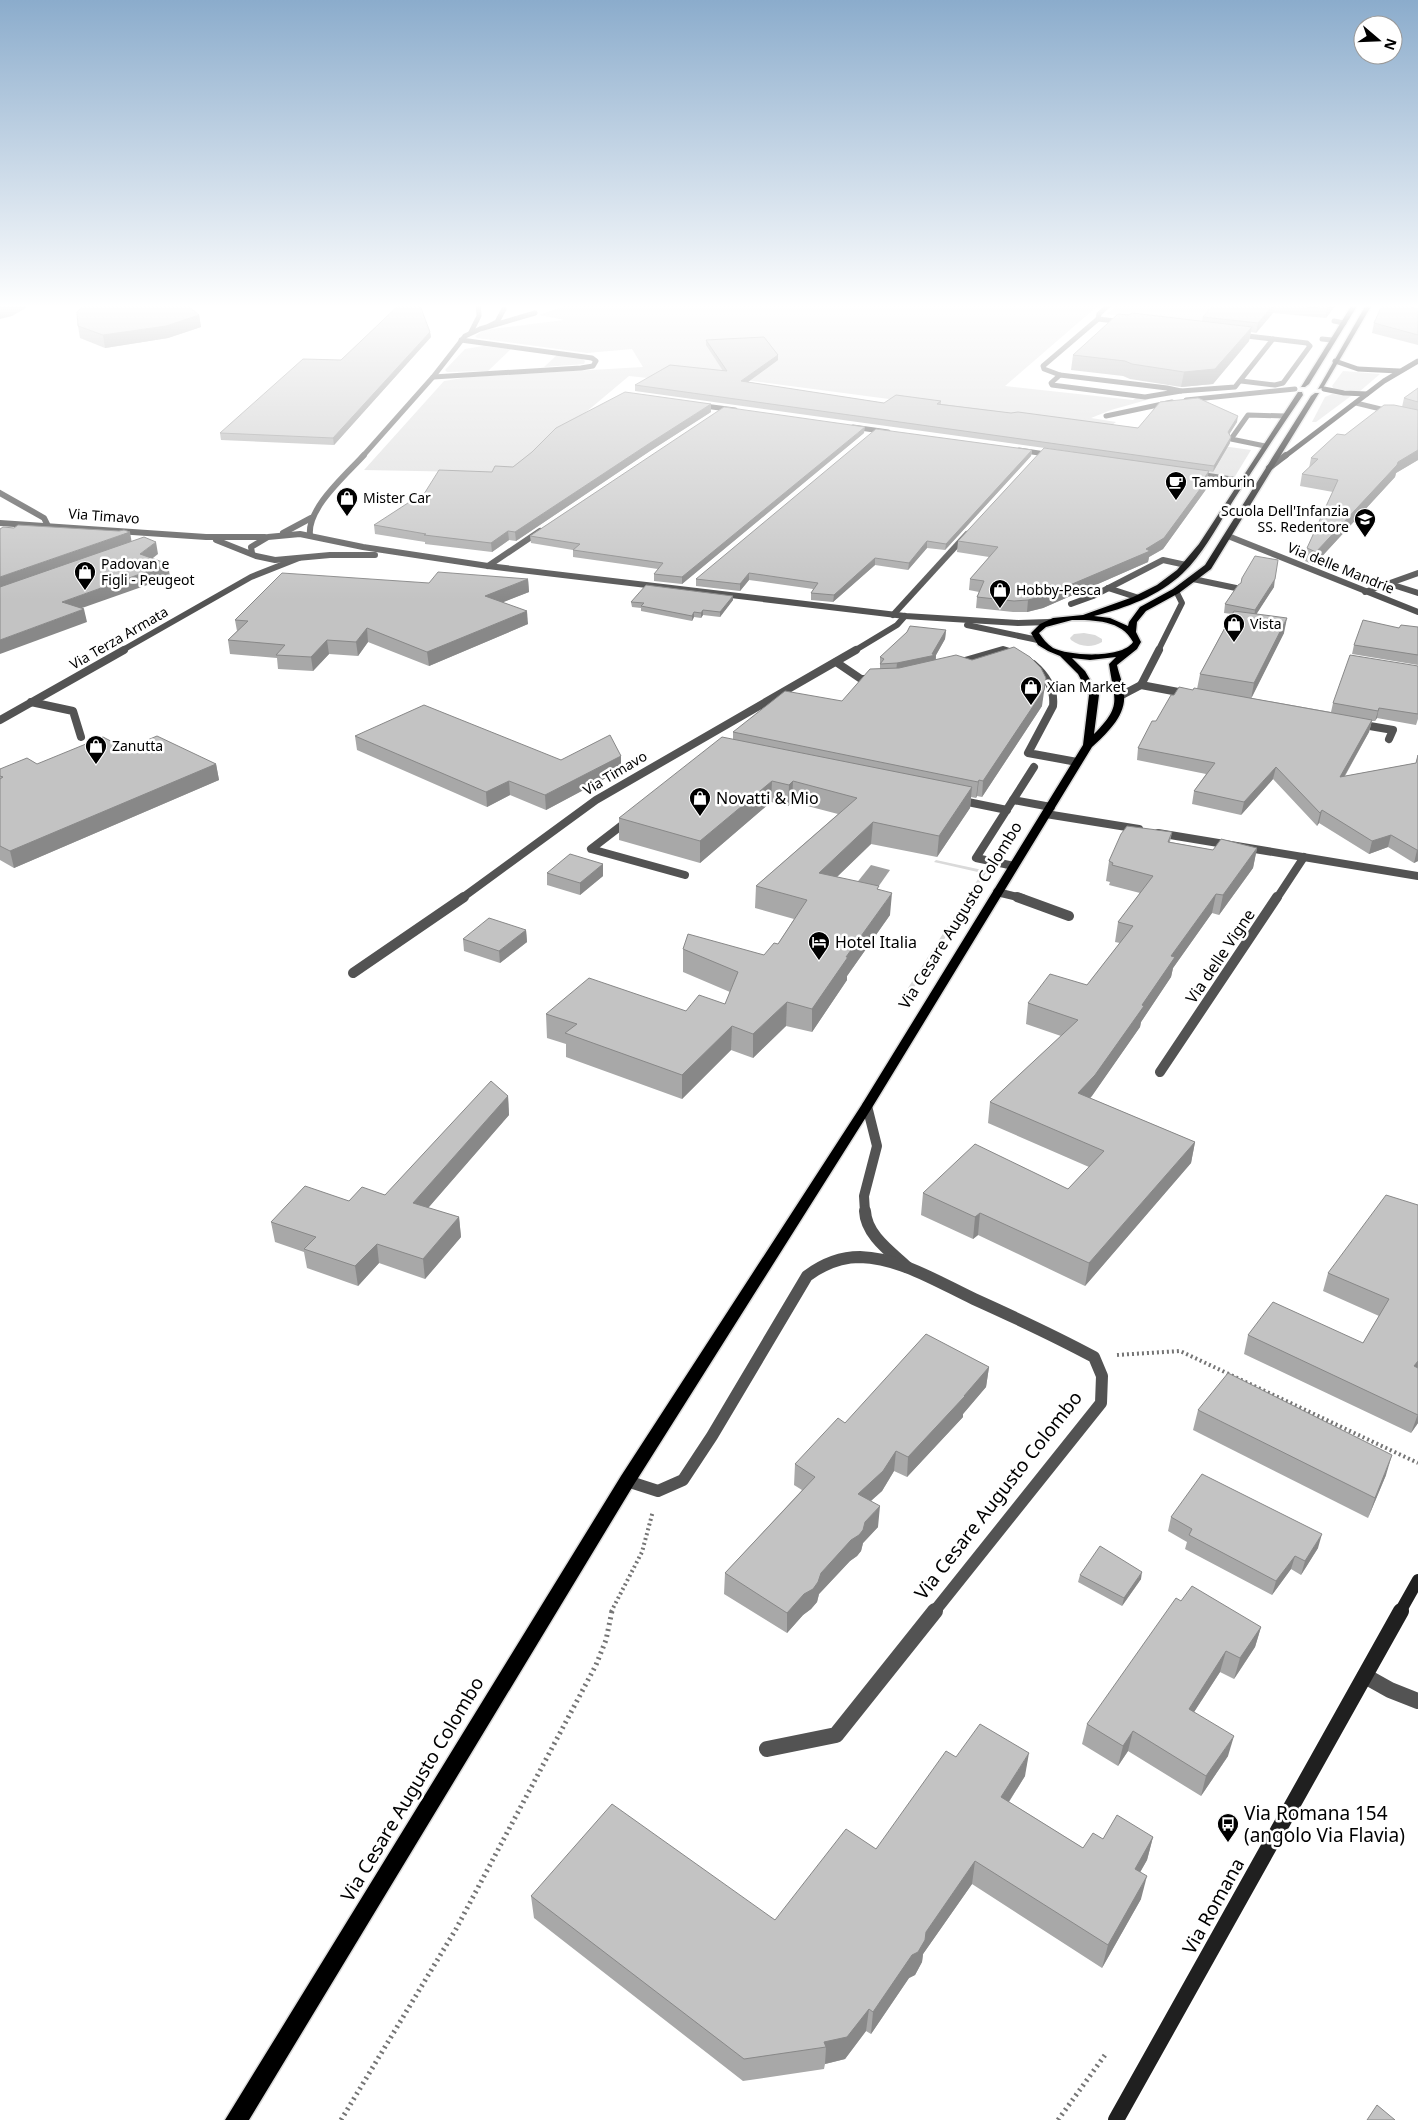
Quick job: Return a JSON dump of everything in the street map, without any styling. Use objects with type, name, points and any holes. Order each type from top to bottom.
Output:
[{"type":"main road","points":[[1074,617],[1101,612],[1159,588],[1180,572],[1210,533],[1252,465],[1295,402]]},
{"type":"main road","points":[[1120,696],[1113,664],[1137,642],[1132,632],[1133,622],[1143,609],[1176,591],[1208,567],[1310,402]]},
{"type":"main road","points":[[1269,468],[1356,403]]},
{"type":"main road","name":"Via Timavo","points":[[1049,622],[1074,617],[1102,619],[1132,632]]},
{"type":"main road","points":[[1038,640],[1035,633],[1039,627],[1049,622]]},
{"type":"main road","name":"Via Timavo","points":[[1038,640],[1047,648],[1062,653],[1098,657],[1127,652]]},
{"type":"main road","name":"Via Cesare Augusto Colombo","points":[[1062,653],[1082,673],[1094,696],[1088,745]]},
{"type":"main road","name":"Via Cesare Augusto Colombo","points":[[236,2120],[627,1481],[866,1106],[1077,762],[1088,745],[1105,730],[1114,714],[1120,696]]},
{"type":"main road","name":"Via Romana","points":[[1116,2120],[1418,1580]]},
{"type":"street","points":[[310,535],[309,527],[315,510],[410,402]]},
{"type":"street","points":[[1106,416],[1174,402]]},
{"type":"street","points":[[1356,403],[1418,418]]},
{"type":"street","points":[[695,404],[743,411]]},
{"type":"street","points":[[716,414],[724,408]]},
{"type":"street","points":[[1265,446],[1231,439],[1248,415],[1285,416]]},
{"type":"street","points":[[847,426],[895,433]]},
{"type":"street","points":[[868,437],[875,430]]},
{"type":"street","points":[[1012,449],[1060,456]]},
{"type":"street","points":[[1035,460],[1041,453]]},
{"type":"street","points":[[1184,473],[1242,481]]},
{"type":"street","points":[[0,493],[44,518],[48,526]]},
{"type":"street","points":[[279,535],[311,518]]},
{"type":"street","name":"Via Timavo","points":[[0,524],[206,537],[310,535],[322,540],[488,566],[905,616],[939,620],[1018,623],[1049,622]]},
{"type":"street","points":[[893,614],[975,525]]},
{"type":"street","points":[[488,566],[545,528]]},
{"type":"street","points":[[154,541],[166,534]]},
{"type":"street","name":"Via delle Mandrie","points":[[1228,536],[1418,612]]},
{"type":"street","name":"Via Timavo","points":[[206,537],[255,557],[275,560],[356,554],[436,558]]},
{"type":"street","points":[[255,557],[251,547],[268,537]]},
{"type":"street","points":[[306,557],[319,552],[324,546],[322,540]]},
{"type":"street","name":"Via Terza Armata","points":[[0,720],[252,573],[299,558]]},
{"type":"street","points":[[1071,604],[1108,588],[1163,560],[1186,565]]},
{"type":"street","points":[[1365,592],[1418,574]]},
{"type":"street","points":[[1193,579],[1236,588]]},
{"type":"street","points":[[684,589],[692,583]]},
{"type":"street","points":[[1390,584],[1418,593]]},
{"type":"street","points":[[1108,588],[1136,597]]},
{"type":"street","points":[[1141,686],[1182,603],[1176,591]]},
{"type":"street","name":"Via Timavo","points":[[353,973],[436,917],[596,800],[836,662],[897,625],[905,616]]},
{"type":"street","name":"Via Timavo","points":[[939,620],[1038,640]]},
{"type":"street","points":[[951,665],[1003,650],[1030,661],[1045,674],[1055,698],[1054,706],[1028,754],[1077,762]]},
{"type":"street","points":[[836,662],[862,679],[879,678]]},
{"type":"street","points":[[1120,696],[1141,686],[1194,695]]},
{"type":"street","points":[[31,702],[73,711],[80,737]]},
{"type":"street","points":[[1346,722],[1393,730],[1389,739]]},
{"type":"street","points":[[1014,866],[976,858],[1034,767]]},
{"type":"street","points":[[946,798],[1006,810]]},
{"type":"street","points":[[1013,800],[1048,811],[1418,876]]},
{"type":"street","points":[[636,814],[591,849],[685,875]]},
{"type":"street","name":"Via delle Vigne","points":[[1160,1072],[1304,857]]},
{"type":"street","points":[[997,892],[1026,898],[1069,916]]},
{"type":"street","points":[[866,1106],[877,1146],[864,1196],[865,1218],[876,1238],[908,1268]]},
{"type":"street","points":[[627,1481],[658,1492],[683,1480],[712,1436],[807,1276],[823,1264],[844,1258],[867,1258],[908,1268],[1056,1336],[1094,1357]]},
{"type":"street","name":"Via Cesare Augusto Colombo","points":[[767,1749],[836,1735],[1101,1403],[1102,1376],[1094,1357]]},
{"type":"street","points":[[1365,1676],[1390,1690],[1418,1701]]},
{"type":"path","points":[[1094,1357],[1180,1351],[1418,1463]]},
{"type":"path","points":[[341,2120],[456,1928],[596,1665],[606,1640],[611,1613],[642,1552],[658,1492]]},
{"type":"path","points":[[1058,2120],[1105,2055]]},
{"type":"shaded area","points":[[425,402],[598,402],[548,444],[519,473],[364,470]]},
{"type":"shaded area","points":[[911,402],[1140,402],[1091,418],[1116,422],[1108,428]]},
{"type":"shaded area","points":[[1322,402],[1343,402],[1316,422],[1312,422]]},
{"type":"shaded area","points":[[1130,433],[1251,450],[1234,478],[1107,459]]},
{"type":"shaded area","points":[[1074,634],[1095,635],[1102,639],[1102,642],[1086,646],[1078,644],[1070,638]]},
{"type":"shaded area","points":[[936,860],[987,871],[913,989],[908,988],[982,873],[934,862]]},
{"type":"shaded area","points":[[871,865],[890,870],[876,890],[855,885]]},
{"type":"building","points":[[255,402],[366,402],[333,438],[220,433]]},
{"type":"building","points":[[606,402],[696,402],[711,404],[515,532],[508,531],[491,543],[424,535],[426,534],[374,525],[411,501],[419,502],[439,470],[492,472],[495,466],[513,467],[532,452],[556,428]]},
{"type":"building","points":[[756,402],[940,402],[937,404],[1011,413],[1018,412],[1138,428],[1160,402],[1207,402],[1238,416],[1228,432],[1231,437],[1214,466]]},
{"type":"building","points":[[1384,405],[1418,410],[1418,450],[1398,462],[1316,552],[1307,548],[1338,480],[1302,474],[1318,459],[1311,458],[1337,434],[1345,435]]},
{"type":"building","points":[[724,407],[865,427],[682,577],[654,574],[663,563],[573,550],[580,544],[530,536]]},
{"type":"building","points":[[876,429],[1032,450],[946,544],[927,541],[909,563],[875,558],[834,595],[811,593],[818,583],[749,573],[740,584],[696,579]]},
{"type":"building","points":[[1044,448],[1209,471],[1205,477],[1209,477],[1164,538],[1146,549],[1150,551],[1044,596],[1014,601],[977,597],[984,581],[970,579],[998,547],[958,541]]},
{"type":"building","points":[[18,525],[124,530],[130,532],[0,577],[0,529],[3,527],[14,528]]},
{"type":"building","points":[[144,537],[156,542],[140,554],[168,564],[62,602],[84,609],[0,640],[0,587]]},
{"type":"building","points":[[1255,556],[1278,560],[1275,579],[1255,610],[1225,604],[1241,583]]},
{"type":"building","points":[[438,572],[528,579],[485,596],[527,611],[427,652],[367,628],[356,642],[327,640],[311,657],[276,655],[285,645],[228,640],[248,621],[235,620],[282,573],[429,583]]},
{"type":"building","points":[[646,585],[733,596],[720,612],[703,610],[701,613],[694,612],[692,616],[641,606],[644,603],[631,602]]},
{"type":"building","points":[[1234,611],[1287,618],[1254,683],[1200,674]]},
{"type":"building","points":[[1363,620],[1399,628],[1401,625],[1418,627],[1418,655],[1354,645]]},
{"type":"building","points":[[910,626],[946,630],[932,654],[936,655],[897,663],[880,664],[884,659],[880,657],[907,632]]},
{"type":"building","points":[[1014,647],[1030,657],[1041,668],[1046,678],[1044,690],[983,781],[979,780],[978,782],[733,732],[785,691],[842,701],[870,669],[899,668],[956,655],[972,660]]},
{"type":"building","points":[[1350,655],[1418,666],[1418,714],[1379,708],[1378,711],[1333,703]]},
{"type":"building","points":[[1179,687],[1193,690],[1194,688],[1372,720],[1340,777],[1416,763],[1418,755],[1418,850],[1391,835],[1372,841],[1322,810],[1320,813],[1276,767],[1244,802],[1194,791],[1215,763],[1138,748],[1152,721],[1156,721],[1171,695],[1174,695]]},
{"type":"building","points":[[424,705],[561,760],[610,735],[621,756],[545,795],[509,781],[486,792],[355,736]]},
{"type":"building","points":[[157,736],[216,764],[10,851],[0,846],[0,779],[3,777],[0,776],[0,769],[27,758],[37,764],[103,737],[126,749]]},
{"type":"building","points":[[722,737],[972,787],[939,836],[873,822],[819,873],[879,886],[877,889],[892,893],[846,957],[848,957],[812,1009],[787,1002],[753,1034],[732,1026],[682,1075],[565,1033],[577,1024],[546,1014],[589,978],[686,1011],[699,995],[725,1004],[738,972],[683,949],[688,934],[764,955],[774,943],[778,944],[807,900],[756,886],[857,798],[793,781],[789,785],[772,781],[700,841],[619,818]]},
{"type":"building","points":[[1127,826],[1172,832],[1168,842],[1213,850],[1221,839],[1257,848],[1223,895],[1216,894],[1171,956],[1175,957],[1142,1005],[1144,1006],[1095,1075],[1078,1093],[1195,1142],[1089,1263],[980,1213],[975,1217],[923,1193],[975,1144],[1068,1189],[1104,1151],[990,1102],[1078,1020],[1028,1003],[1050,974],[1087,985],[1133,926],[1118,922],[1153,876],[1112,865],[1113,863],[1109,861],[1121,834]]},
{"type":"building","points":[[570,854],[603,864],[580,883],[547,873]]},
{"type":"building","points":[[489,918],[526,930],[499,951],[463,939]]},
{"type":"building","points":[[491,1081],[508,1096],[413,1203],[459,1217],[423,1259],[377,1244],[355,1266],[304,1249],[316,1237],[271,1222],[305,1186],[349,1201],[362,1187],[385,1195]]},
{"type":"building","points":[[1386,1195],[1418,1205],[1418,1361],[1414,1366],[1418,1368],[1418,1415],[1248,1335],[1273,1302],[1363,1343],[1389,1299],[1328,1273]]},
{"type":"building","points":[[926,1334],[989,1367],[965,1396],[908,1457],[896,1451],[883,1471],[858,1494],[880,1506],[865,1522],[863,1530],[859,1535],[851,1540],[821,1573],[813,1589],[804,1594],[787,1613],[725,1573],[815,1477],[795,1464],[838,1418],[845,1423]]},
{"type":"building","points":[[1228,1373],[1392,1455],[1375,1498],[1198,1410]]},
{"type":"building","points":[[1202,1474],[1322,1534],[1305,1561],[1295,1556],[1276,1581],[1189,1535],[1192,1529],[1171,1517]]},
{"type":"building","points":[[1100,1546],[1142,1572],[1124,1598],[1080,1575]]},
{"type":"building","points":[[1192,1586],[1261,1627],[1240,1658],[1226,1651],[1189,1709],[1234,1736],[1206,1776],[1133,1731],[1123,1746],[1087,1724],[1176,1598],[1181,1601]]},
{"type":"building","points":[[980,1724],[1029,1753],[1001,1797],[1083,1848],[1093,1833],[1103,1839],[1117,1815],[1153,1837],[1135,1869],[1147,1876],[1108,1945],[975,1861],[926,1932],[925,1940],[918,1952],[912,1955],[873,2012],[869,2009],[847,2037],[824,2042],[826,2047],[744,2059],[531,1896],[612,1804],[775,1920],[846,1829],[876,1849],[946,1751],[956,1757]]},
{"type":"building","points":[[1377,2105],[1395,2120],[1367,2120]]},
{"type":"place","name":"Tamburin","points":[[1176,501]]},
{"type":"place","name":"Mister Car","points":[[347,517]]},
{"type":"place","name":"Scuola Dell'Infanzia SS. Redentore","points":[[1365,538]]},
{"type":"place","name":"Padovan e Figli - Peugeot","points":[[85,591]]},
{"type":"place","name":"Hobby-Pesca","points":[[1000,609]]},
{"type":"place","name":"Vista","points":[[1234,643]]},
{"type":"place","name":"Xian Market","points":[[1031,706]]},
{"type":"place","name":"Zanutta","points":[[96,765]]},
{"type":"place","name":"Novatti & Mio","points":[[700,817]]},
{"type":"place","name":"Hotel Italia","points":[[819,961]]},
{"type":"place","name":"Via Romana 154 (angolo Via Flavia)","points":[[1228,1843]]}]
